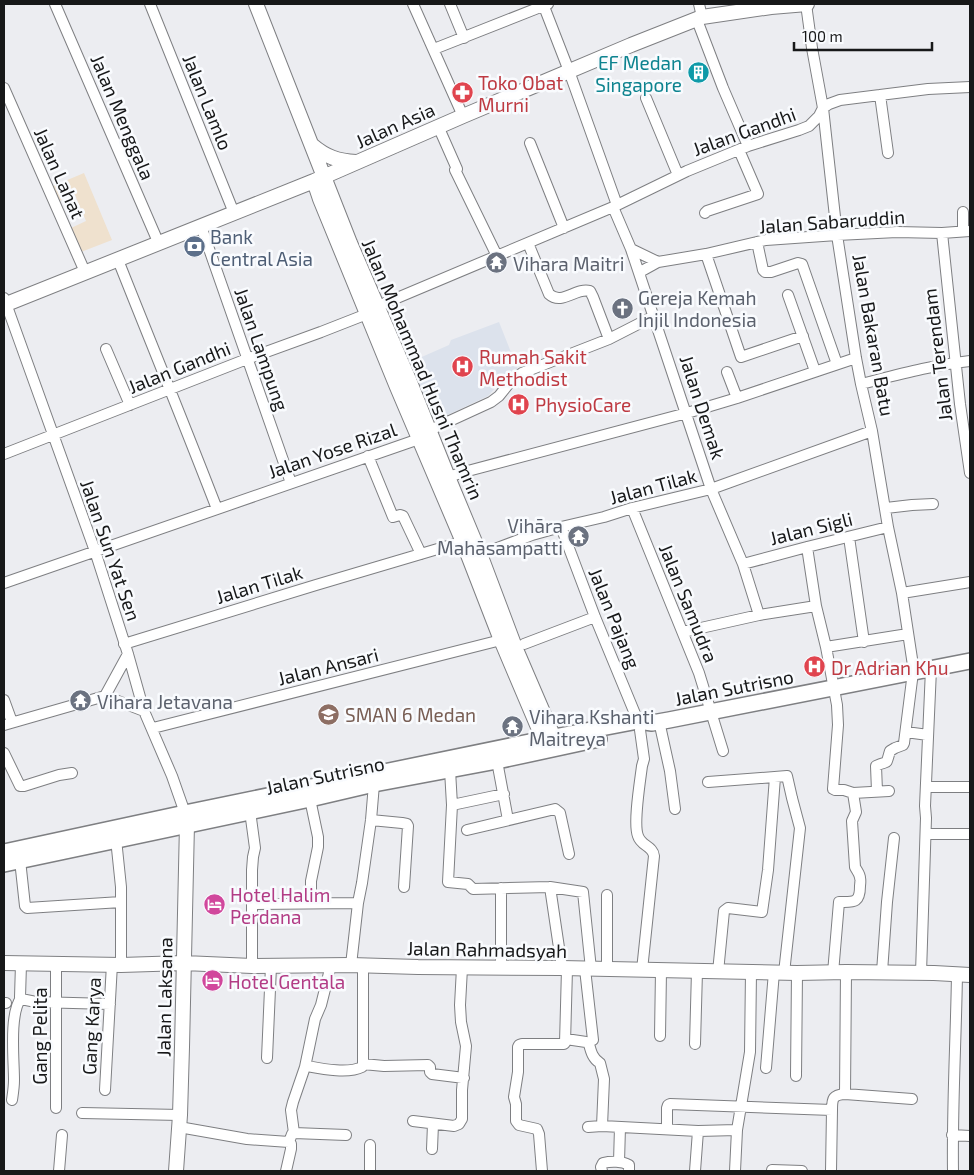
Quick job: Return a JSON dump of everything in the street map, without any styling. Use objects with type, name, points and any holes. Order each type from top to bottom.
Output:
[{"type":"main road","name":"Jalan Mohammad Husni Thamrin","points":[[256,4],[310,143],[319,179],[320,199],[373,310],[469,540]]},
{"type":"main road","name":"Jalan Asia","points":[[5,302],[159,244],[319,179],[699,14],[806,4]]},
{"type":"main road","points":[[310,143],[328,157],[345,162],[357,162]]},
{"type":"main road","name":"Jalan Mohammad Husni Thamrin","points":[[424,434],[448,477],[506,639],[550,743]]},
{"type":"main road","name":"Jalan Sutrisno","points":[[4,852],[186,819],[550,743],[970,661]]},
{"type":"main road","name":"Jalan Sutrisno","points":[[4,864],[116,840],[186,819],[250,811],[374,784],[497,761],[550,743]]},
{"type":"main road","name":"Jalan Laksana","points":[[176,1171],[180,1121],[186,819]]},
{"type":"main road","name":"Jalan Rahmadsyah","points":[[4,964],[116,965],[184,963],[252,966],[331,965],[785,973],[882,972],[964,974]]},
{"type":"street","name":"Jalan Menggala","points":[[55,4],[159,244]]},
{"type":"street","name":"Jalan Lamlo","points":[[150,4],[234,213]]},
{"type":"street","points":[[413,4],[463,116]]},
{"type":"street","points":[[450,4],[464,38]]},
{"type":"street","name":"Jalan Bakaran Batu","points":[[806,4],[823,108],[838,234],[856,358],[872,431],[888,527],[902,593],[914,672],[909,695],[906,732]]},
{"type":"street","points":[[434,49],[545,5]]},
{"type":"street","name":"Jalan Demak","points":[[545,5],[640,272],[711,489],[743,564],[758,615]]},
{"type":"street","points":[[699,14],[758,194],[705,213]]},
{"type":"street","name":"Jalan Gandhi","points":[[4,454],[170,388],[321,332],[615,206],[678,175],[744,148],[809,126],[819,116],[823,108],[829,104],[840,100],[928,89],[970,87]]},
{"type":"street","name":"Jalan Lahat","points":[[4,88],[85,272]]},
{"type":"street","points":[[880,95],[888,153]]},
{"type":"street","points":[[646,98],[678,175]]},
{"type":"street","points":[[438,126],[457,168],[455,170],[497,256]]},
{"type":"street","points":[[530,143],[564,228]]},
{"type":"street","points":[[963,212],[967,231]]},
{"type":"street","name":"Jalan Lampung","points":[[201,226],[291,483]]},
{"type":"street","name":"Jalan Sabaruddin","points":[[640,272],[658,262],[706,254],[766,240],[838,234],[967,231]]},
{"type":"street","name":"Jalan Terendam","points":[[942,233],[955,363],[970,473]]},
{"type":"street","points":[[757,242],[765,272],[771,272],[798,263],[802,264],[837,364]]},
{"type":"street","points":[[528,243],[552,296],[559,299],[584,290],[588,289],[590,291],[609,339]]},
{"type":"street","points":[[632,249],[658,262]]},
{"type":"street","points":[[706,254],[741,357],[803,336]]},
{"type":"street","points":[[118,260],[217,509]]},
{"type":"street","points":[[788,295],[815,371]]},
{"type":"street","name":"Jalan Sun Yat Sen","points":[[5,302],[95,552],[144,711],[153,728],[172,776],[186,819]]},
{"type":"street","name":"Jalan Yose Rizal","points":[[4,583],[368,456],[424,434],[491,402],[499,396],[511,381],[522,373],[609,339],[654,316]]},
{"type":"street","points":[[106,349],[130,405]]},
{"type":"street","points":[[448,477],[687,413],[856,358]]},
{"type":"street","points":[[861,384],[916,370],[970,361]]},
{"type":"street","points":[[727,372],[737,398]]},
{"type":"street","name":"Jalan Tilak","points":[[475,556],[532,535],[711,489],[872,431]]},
{"type":"street","points":[[368,456],[393,517],[403,516],[421,554]]},
{"type":"street","points":[[886,508],[933,504]]},
{"type":"street","name":"Jalan Samudra","points":[[632,508],[699,673],[723,751]]},
{"type":"street","name":"Jalan Pajang","points":[[561,527],[595,617],[647,724]]},
{"type":"street","name":"Jalan Sigli","points":[[743,564],[888,527]]},
{"type":"street","points":[[849,537],[864,642]]},
{"type":"street","name":"Jalan Tilak","points":[[126,649],[224,613],[469,540]]},
{"type":"street","points":[[806,547],[836,705],[838,725],[834,790],[853,793],[889,791]]},
{"type":"street","points":[[902,593],[970,582]]},
{"type":"street","points":[[683,632],[758,615],[816,606]]},
{"type":"street","points":[[524,644],[595,617]]},
{"type":"street","points":[[826,647],[908,634]]},
{"type":"street","name":"Jalan Ansari","points":[[153,728],[506,639]]},
{"type":"street","points":[[105,696],[126,649]]},
{"type":"street","points":[[921,973],[931,669]]},
{"type":"street","points":[[4,700],[8,724],[105,696],[144,711]]},
{"type":"street","points":[[647,724],[670,771],[675,809]]},
{"type":"street","points":[[642,970],[654,856],[651,849],[643,845],[637,835],[636,823],[647,724]]},
{"type":"street","points":[[877,791],[876,768],[886,764],[892,749],[904,744],[906,732],[928,735]]},
{"type":"street","points":[[4,753],[20,786],[72,773]]},
{"type":"street","points":[[497,761],[508,820]]},
{"type":"street","points":[[450,770],[452,805],[448,882],[468,884],[473,889],[550,887],[583,892],[593,1040]]},
{"type":"street","points":[[708,782],[788,776],[800,828],[785,973],[766,1068]]},
{"type":"street","points":[[718,972],[724,911],[728,908],[762,912],[768,870],[775,777]]},
{"type":"street","points":[[305,1067],[352,1070],[362,1067],[363,1064],[357,966],[358,903],[371,820],[374,784]]},
{"type":"street","points":[[926,787],[970,787]]},
{"type":"street","points":[[845,1094],[839,972],[838,902],[856,900],[860,895],[861,879],[856,867],[852,821],[856,812],[853,793]]},
{"type":"street","points":[[452,805],[504,794]]},
{"type":"street","points":[[310,799],[318,837],[318,847],[311,881],[310,903]]},
{"type":"street","points":[[467,830],[555,809],[559,810],[560,813],[569,854]]},
{"type":"street","points":[[250,811],[255,848],[252,870],[252,966]]},
{"type":"street","points":[[371,820],[402,823],[408,826],[404,887]]},
{"type":"street","points":[[926,834],[970,834]]},
{"type":"street","points":[[882,972],[894,838]]},
{"type":"street","name":"Gang Karya","points":[[106,1090],[110,1004],[116,965],[122,887],[116,840]]},
{"type":"street","points":[[20,860],[24,906],[26,908],[121,902]]},
{"type":"street","points":[[542,1171],[539,1134],[537,1130],[519,1125],[516,1121],[514,1093],[518,1072],[519,1045],[564,1044],[566,1042],[565,969],[550,887]]},
{"type":"street","points":[[501,888],[501,968]]},
{"type":"street","points":[[607,895],[607,969]]},
{"type":"street","points":[[253,904],[358,903]]},
{"type":"street","points":[[12,1100],[14,1081],[13,1040],[15,1014],[17,1004],[21,998],[21,964]]},
{"type":"street","name":"Gang Pelita","points":[[56,964],[56,1108]]},
{"type":"street","points":[[286,1171],[291,1149],[289,1142],[294,1133],[292,1110],[297,1087],[305,1067],[315,1019],[331,965]]},
{"type":"street","points":[[267,1058],[271,966]]},
{"type":"street","points":[[413,1121],[454,1126],[459,1124],[462,1119],[466,1046],[460,1005],[462,968]]},
{"type":"street","points":[[660,971],[660,1036]]},
{"type":"street","points":[[696,971],[696,1044]]},
{"type":"street","points":[[735,1171],[737,1130],[750,1052],[751,972]]},
{"type":"street","points":[[785,973],[796,1076]]},
{"type":"street","points":[[953,1171],[952,1135],[956,1041],[964,974]]},
{"type":"street","points":[[21,998],[36,1002],[110,1004]]},
{"type":"street","points":[[566,1039],[589,1044],[595,1061],[600,1064],[604,1079],[602,1126]]},
{"type":"street","points":[[363,1064],[384,1066],[428,1065],[432,1074],[464,1078]]},
{"type":"street","points":[[831,1171],[832,1101],[834,1097],[845,1094],[912,1098]]},
{"type":"street","points":[[667,1129],[667,1108],[670,1104],[832,1110]]},
{"type":"street","points":[[82,1113],[180,1121],[248,1140],[289,1142]]},
{"type":"street","points":[[432,1149],[433,1124]]},
{"type":"street","points":[[588,1127],[602,1126],[698,1131],[737,1130]]},
{"type":"street","points":[[619,1162],[620,1127]]},
{"type":"street","points":[[694,1171],[698,1131]]},
{"type":"street","points":[[294,1133],[346,1135]]},
{"type":"street","points":[[59,1171],[62,1135]]},
{"type":"street","points":[[952,1135],[970,1136]]},
{"type":"street","points":[[370,1145],[370,1171]]},
{"type":"street","points":[[602,1171],[603,1163],[619,1162],[628,1163],[629,1171]]},
{"type":"street","points":[[772,1170],[802,1171]]},
{"type":"shaded area","points":[[84,173],[112,240],[81,252],[71,228],[86,221],[75,195],[59,201],[53,186]]},
{"type":"shaded area","name":"Rumah Sakit Methodist","points":[[499,322],[518,370],[506,376],[488,396],[441,418],[429,414],[408,363],[449,345],[451,340]]},
{"type":"place","name":"EF Medan Singapore","points":[[698,73]]},
{"type":"place","name":"Toko Obat Murni","points":[[462,93]]},
{"type":"place","name":"Bank Central Asia","points":[[194,247]]},
{"type":"place","name":"Vihara Maitri","points":[[497,263]]},
{"type":"place","name":"Gereja Kemah Injil Indonesia","points":[[622,308]]},
{"type":"place","name":"Rumah Sakit Methodist","points":[[463,367]]},
{"type":"place","name":"PhysioCare","points":[[519,404]]},
{"type":"place","name":"Vihāra Mahāsampatti","points":[[579,536]]},
{"type":"place","name":"Dr Adrian Khu","points":[[815,667]]},
{"type":"place","name":"Vihara Jetavana","points":[[81,701]]},
{"type":"place","name":"SMAN 6 Medan","points":[[329,714]]},
{"type":"place","name":"Vihara Kshanti Maitreya","points":[[513,727]]},
{"type":"place","name":"Hotel Halim Perdana","points":[[214,905]]},
{"type":"place","name":"Hotel Gentala","points":[[212,981]]}]
